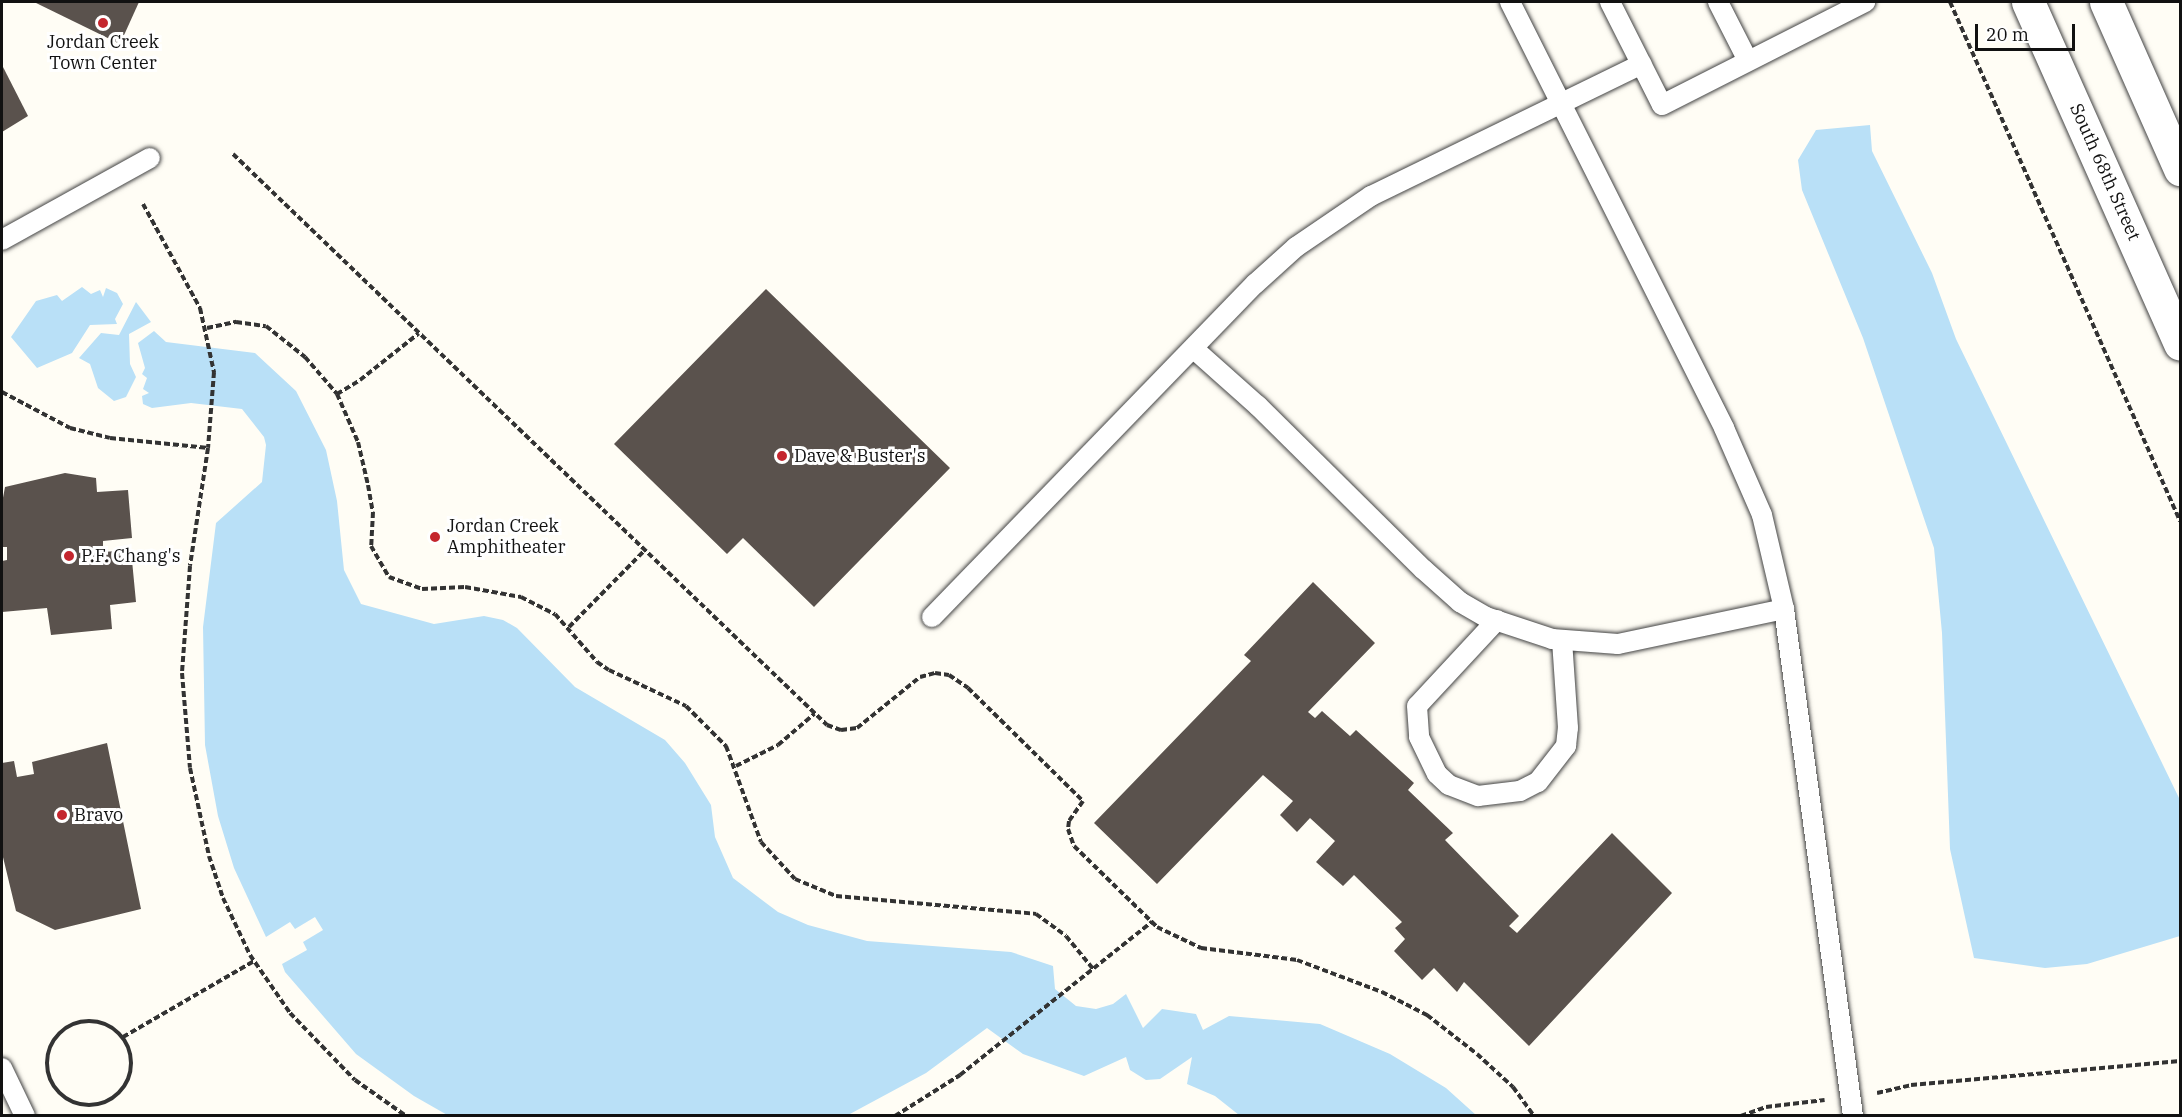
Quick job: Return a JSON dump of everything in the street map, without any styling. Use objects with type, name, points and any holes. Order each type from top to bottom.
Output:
[{"type":"street","name":"South 68th Street","points":[[2028,2],[2181,344]]},
{"type":"street","points":[[2106,2],[2181,169]]},
{"type":"lane","points":[[1510,2],[1744,469],[1762,515],[1784,609],[1852,1106]]},
{"type":"lane","points":[[1610,2],[1662,105],[1865,2]]},
{"type":"lane","points":[[1718,2],[1748,61]]},
{"type":"lane","points":[[932,618],[1255,284],[1331,221],[1401,182],[1642,64]]},
{"type":"lane","points":[[2,240],[150,158]]},
{"type":"lane","points":[[1194,349],[1258,406],[1460,602],[1497,620],[1530,634],[1562,640],[1618,644],[1784,609]]},
{"type":"lane","points":[[1497,620],[1417,706],[1419,737],[1437,774],[1460,791],[1478,796],[1520,791],[1538,782],[1566,746],[1568,728],[1562,640]]},
{"type":"lane","points":[[2,1068],[18,1113]]},
{"type":"path","points":[[1950,2],[2181,521]]},
{"type":"path","points":[[234,154],[814,713],[834,729],[848,730],[865,723],[927,674],[943,673],[959,681],[1083,801],[1069,821],[1068,829],[1074,846],[1152,922],[1183,942],[1297,960],[1407,1005],[1444,1028],[1498,1072],[1534,1116]]},
{"type":"path","points":[[143,204],[207,328],[214,372],[208,448],[184,618],[184,725],[194,797],[212,865],[223,898],[254,961],[316,1043],[355,1080],[406,1116]]},
{"type":"path","points":[[207,328],[236,322],[266,326],[305,357],[337,394],[358,442],[371,499],[371,546],[389,577],[422,590],[465,586],[521,597],[555,614],[603,666],[686,706],[702,719],[726,746],[736,766],[761,842],[795,879],[836,896],[1036,914],[1066,936],[1094,970]]},
{"type":"path","points":[[337,394],[360,380],[419,333]]},
{"type":"path","points":[[2,392],[70,428],[110,438],[208,448]]},
{"type":"path","points":[[569,627],[645,550]]},
{"type":"path","points":[[736,766],[778,745],[814,713]]},
{"type":"path","points":[[896,1116],[960,1075],[1152,922]]},
{"type":"path","points":[[123,1037],[254,961]]},
{"type":"path","points":[[88,1020],[114,1028],[123,1037],[132,1063],[130,1076],[114,1098],[101,1104],[74,1102],[52,1083],[47,1055],[61,1031],[88,1020]]},
{"type":"path","points":[[1741,1116],[1766,1107],[1852,1106],[1911,1085],[2181,1061]]},
{"type":"water","points":[[1870,125],[1872,151],[1932,273],[1956,339],[2180,800],[2180,936],[2087,964],[2045,968],[1974,958],[1950,849],[1942,633],[1934,548],[1863,338],[1802,190],[1798,160],[1816,130]]},
{"type":"water","points":[[82,287],[91,294],[100,290],[103,297],[106,288],[117,293],[123,304],[115,319],[117,324],[90,325],[72,353],[37,368],[11,337],[36,301],[57,295],[62,301]]},
{"type":"water","points":[[136,302],[151,322],[129,334],[130,364],[136,377],[126,397],[114,401],[98,388],[90,364],[79,358],[101,333],[119,335]]},
{"type":"water","points":[[154,331],[166,342],[255,353],[296,391],[326,450],[337,501],[344,570],[361,604],[434,624],[484,616],[503,620],[517,628],[575,687],[665,740],[685,763],[711,805],[715,837],[733,878],[778,912],[808,925],[867,941],[1011,952],[1053,966],[1055,989],[1076,1006],[1096,1009],[1113,1004],[1126,994],[1143,1028],[1162,1009],[1196,1014],[1203,1030],[1229,1016],[1320,1024],[1390,1054],[1446,1088],[1476,1115],[1239,1115],[1215,1096],[1187,1084],[1192,1057],[1160,1079],[1146,1080],[1130,1070],[1126,1057],[1084,1076],[1023,1054],[987,1028],[926,1073],[848,1115],[449,1116],[414,1096],[356,1054],[285,972],[282,964],[307,950],[303,942],[323,930],[315,917],[295,929],[290,922],[266,937],[234,868],[218,816],[205,745],[203,627],[216,523],[262,482],[266,445],[264,437],[242,409],[191,403],[152,408],[143,404],[142,396],[149,393],[143,389],[147,378],[142,374],[145,368],[138,343]]},
{"type":"building","name":"Jordan Creek Town Center","points":[[34,2],[139,2],[120,44]]},
{"type":"building","name":"Jordan Creek Town Center","points":[[2,65],[28,116],[2,132]]},
{"type":"building","name":"Dave & Buster's","points":[[766,289],[950,468],[814,607],[743,538],[727,554],[614,444]]},
{"type":"building","name":"P.F. Chang's","points":[[65,473],[96,478],[97,492],[128,490],[132,538],[103,541],[103,552],[131,550],[136,602],[110,605],[112,629],[51,635],[47,608],[2,612],[2,561],[7,560],[7,547],[2,547],[2,503],[5,487]]},
{"type":"building","points":[[1313,582],[1375,643],[1308,712],[1315,718],[1322,711],[1350,736],[1356,730],[1414,783],[1408,790],[1453,833],[1445,840],[1519,916],[1509,926],[1517,933],[1612,833],[1672,893],[1529,1046],[1464,982],[1457,992],[1434,968],[1422,980],[1394,951],[1405,939],[1395,928],[1402,922],[1354,875],[1343,886],[1316,862],[1335,841],[1310,818],[1297,832],[1280,815],[1293,801],[1263,775],[1157,884],[1094,823],[1251,661],[1244,655]]},
{"type":"building","name":"Bravo","points":[[107,743],[141,909],[55,930],[16,911],[2,853],[2,763],[14,761],[17,777],[34,774],[32,762]]},
{"type":"place","name":"Jordan Creek Town Center","points":[[103,23]]},
{"type":"place","name":"Dave & Buster's","points":[[782,456]]},
{"type":"place","name":"Jordan Creek Amphitheater","points":[[435,537]]},
{"type":"place","name":"P.F. Chang's","points":[[69,556]]},
{"type":"place","name":"Bravo","points":[[62,815]]}]
